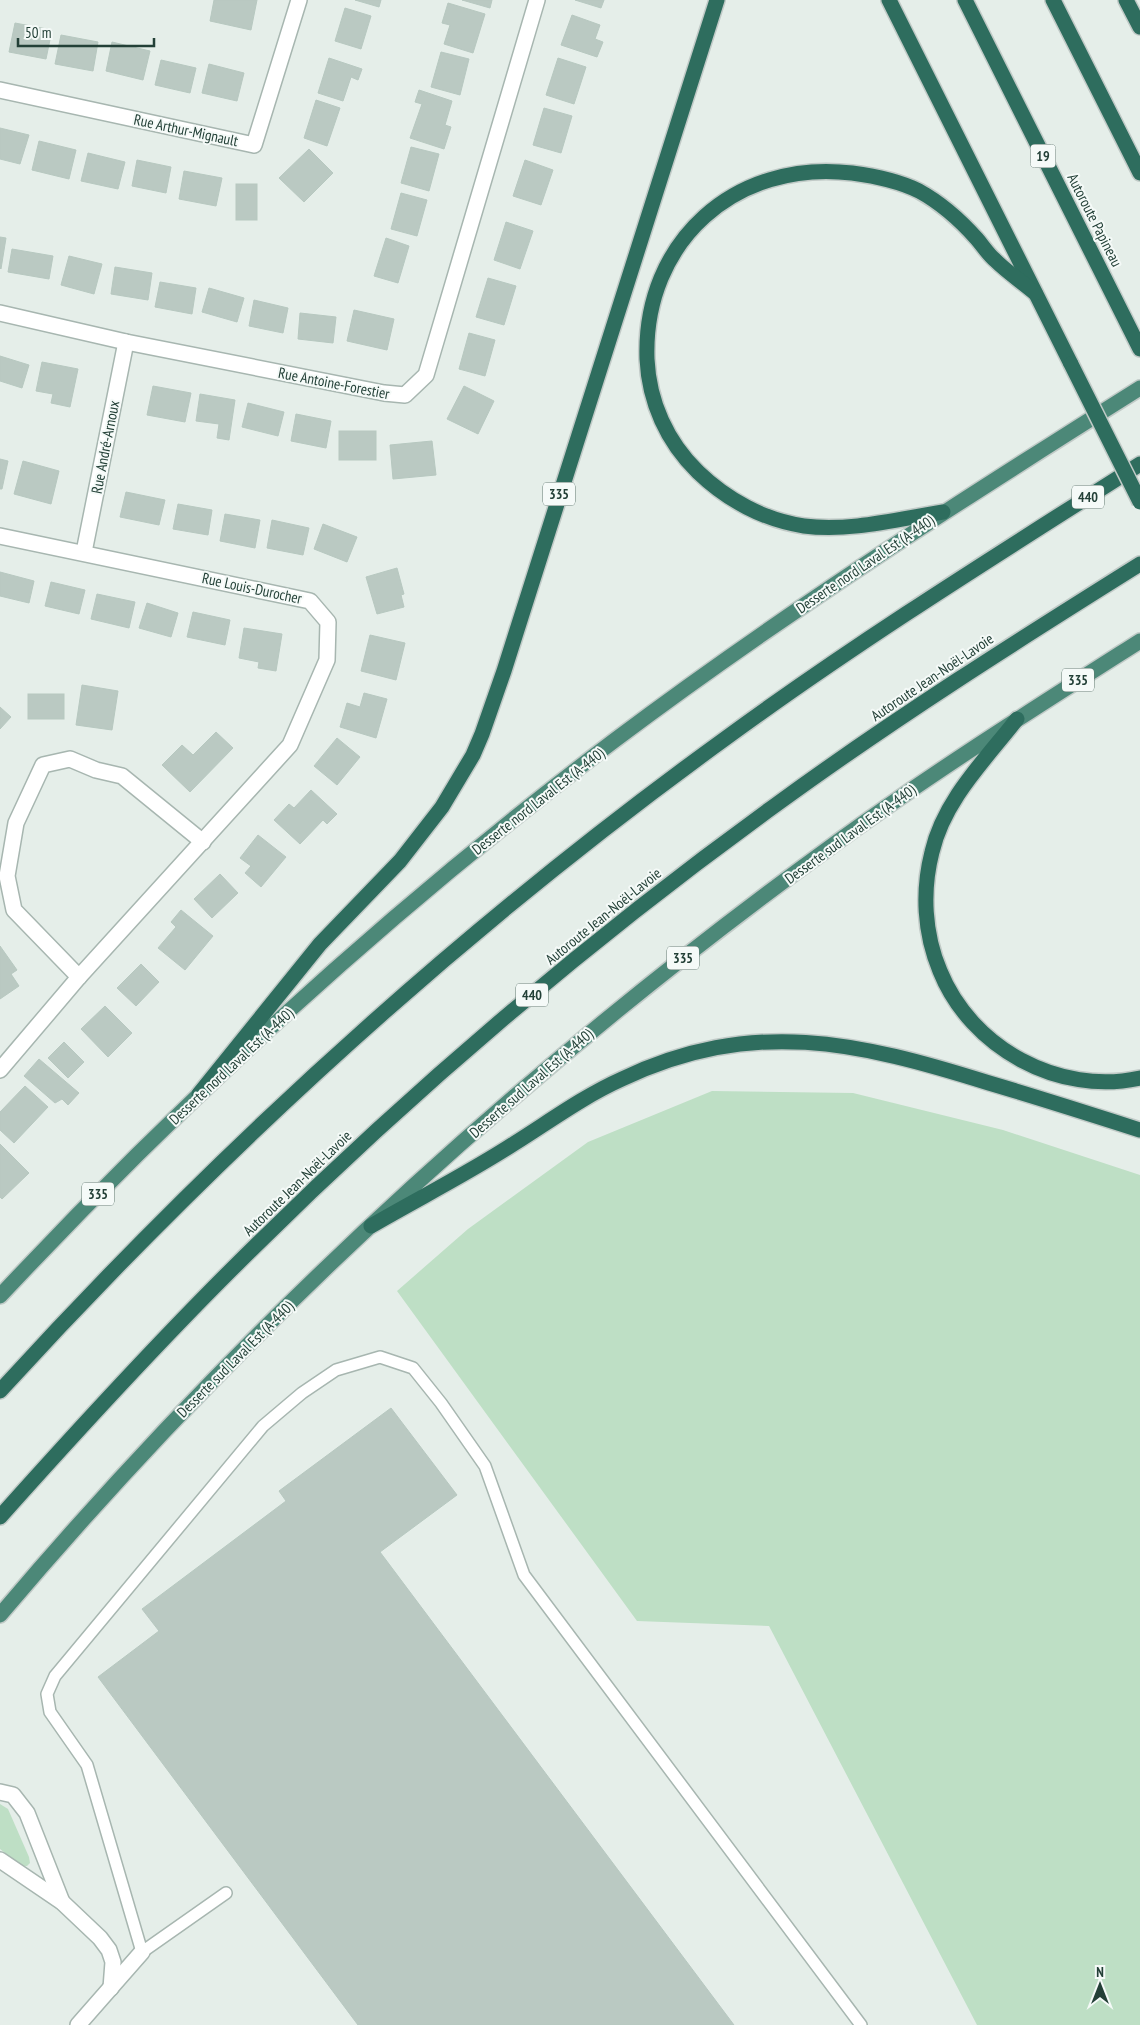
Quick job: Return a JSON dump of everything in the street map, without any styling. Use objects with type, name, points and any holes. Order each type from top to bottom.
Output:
[{"type":"highway","name":"335","points":[[199,1094],[320,944],[400,861],[454,789],[473,755],[504,671],[717,0]]},
{"type":"highway","points":[[889,0],[1140,502]]},
{"type":"highway","name":"Autoroute Papineau","points":[[965,0],[1140,349]]},
{"type":"highway","points":[[1053,0],[1140,173]]},
{"type":"highway","points":[[1126,0],[1140,27]]},
{"type":"highway","points":[[943,512],[847,527],[805,526],[769,518],[716,489],[689,463],[677,448],[662,422],[651,389],[647,368],[648,324],[652,303],[666,265],[676,249],[700,222],[739,192],[772,179],[790,175],[806,172],[843,172],[881,178],[919,191],[936,202],[967,228],[995,260],[1035,293]]},
{"type":"highway","name":"Desserte nord Laval Est (A-440)","points":[[0,1296],[79,1213],[199,1094],[366,943],[460,863],[575,771],[744,646],[943,512],[1140,388]]},
{"type":"highway","name":"440","points":[[0,1390],[144,1239],[286,1100],[398,999],[532,887],[690,764],[800,685],[946,587],[1140,464]]},
{"type":"highway","name":"Autoroute Jean-Noël-Lavoie","points":[[0,1517],[114,1390],[282,1220],[423,1089],[570,963],[665,888],[812,779],[969,672],[1140,564]]},
{"type":"highway","name":"Desserte sud Laval Est (A-440)","points":[[0,1615],[91,1511],[208,1384],[371,1226],[504,1105],[658,977],[840,840],[1017,719],[1140,641]]},
{"type":"highway","points":[[1017,719],[953,802],[940,826],[935,841],[927,883],[926,912],[930,940],[939,970],[954,998],[972,1021],[995,1042],[1022,1060],[1048,1073],[1073,1080],[1118,1081],[1140,1078]]},
{"type":"highway","points":[[371,1226],[515,1144],[566,1110],[622,1079],[682,1056],[747,1043],[806,1041],[901,1056],[1140,1130]]},
{"type":"street","name":"Rue Arthur-Mignault","points":[[0,90],[254,145],[299,0]]},
{"type":"street","name":"Rue Antoine-Forestier","points":[[0,313],[126,342],[384,393],[405,395],[426,375],[537,0]]},
{"type":"street","name":"Rue André-Arnoux","points":[[84,552],[126,342]]},
{"type":"street","name":"Rue Louis-Durocher","points":[[0,536],[84,552],[310,601],[328,622],[327,660],[290,744],[203,842],[78,977],[0,1070]]},
{"type":"street","points":[[78,977],[14,910],[7,876],[16,823],[43,765],[70,759],[96,770],[122,776],[203,842]]},
{"type":"street","points":[[0,1792],[13,1795],[27,1813],[62,1902]]},
{"type":"street","points":[[0,1860],[62,1902],[100,1938],[109,1950],[113,1962],[111,1988]]},
{"type":"street","points":[[78,2025],[142,1952]]},
{"type":"lane","points":[[226,1893],[142,1952],[87,1765],[50,1712],[47,1694],[55,1676],[263,1426],[302,1392],[336,1370],[380,1357],[414,1368],[441,1403],[485,1466],[524,1575],[861,2025]]},
{"type":"lane","points":[[36,1885],[49,1870]]},
{"type":"green space","points":[[712,1091],[853,1093],[1003,1130],[1140,1175],[1140,2025],[977,2025],[769,1626],[637,1621],[397,1291],[468,1229],[588,1142]]},
{"type":"green space","points":[[0,1804],[8,1809],[29,1857],[30,1863],[27,1866],[22,1866],[0,1849]]},
{"type":"building","points":[[214,0],[257,0],[251,30],[210,21]]},
{"type":"building","points":[[355,0],[381,0],[379,7]]},
{"type":"building","points":[[462,0],[492,0],[490,8]]},
{"type":"building","points":[[575,0],[604,0],[601,8]]},
{"type":"building","points":[[448,3],[485,14],[473,53],[444,44],[450,25],[442,23]]},
{"type":"building","points":[[345,8],[371,16],[361,49],[335,41]]},
{"type":"building","points":[[572,15],[600,25],[595,39],[603,42],[597,57],[561,45]]},
{"type":"building","points":[[15,23],[52,30],[46,59],[9,52]]},
{"type":"building","points":[[61,35],[98,42],[93,71],[55,64]]},
{"type":"building","points":[[112,42],[150,51],[143,80],[106,71]]},
{"type":"building","points":[[441,52],[469,59],[460,95],[431,87]]},
{"type":"building","points":[[329,58],[362,69],[358,80],[351,77],[343,101],[318,93]]},
{"type":"building","points":[[558,58],[586,67],[574,104],[546,95]]},
{"type":"building","points":[[161,60],[196,68],[190,93],[155,85]]},
{"type":"building","points":[[209,64],[244,73],[237,101],[202,93]]},
{"type":"building","points":[[419,90],[452,101],[445,125],[451,127],[444,149],[410,138],[422,104],[415,102]]},
{"type":"building","points":[[316,100],[340,108],[327,146],[304,138]]},
{"type":"building","points":[[544,108],[572,116],[561,153],[533,145]]},
{"type":"building","points":[[0,128],[29,135],[20,164],[0,159]]},
{"type":"building","points":[[39,141],[76,150],[69,179],[32,170]]},
{"type":"building","points":[[411,147],[439,154],[429,191],[401,183]]},
{"type":"building","points":[[309,149],[333,173],[304,202],[279,178]]},
{"type":"building","points":[[88,153],[125,162],[118,189],[81,181]]},
{"type":"building","points":[[137,160],[171,167],[166,193],[132,186]]},
{"type":"building","points":[[525,160],[553,170],[541,205],[513,196]]},
{"type":"building","points":[[184,171],[222,178],[216,206],[179,199]]},
{"type":"building","points":[[236,184],[257,184],[257,220],[236,220]]},
{"type":"building","points":[[401,193],[427,200],[417,236],[391,229]]},
{"type":"building","points":[[506,222],[533,231],[520,269],[494,260]]},
{"type":"building","points":[[0,237],[6,238],[1,269],[0,268]]},
{"type":"building","points":[[386,238],[409,246],[398,283],[374,276]]},
{"type":"building","points":[[12,249],[53,256],[49,279],[8,272]]},
{"type":"building","points":[[69,256],[102,264],[94,294],[61,285]]},
{"type":"building","points":[[115,267],[152,273],[148,300],[111,294]]},
{"type":"building","points":[[488,278],[516,286],[504,325],[476,317]]},
{"type":"building","points":[[160,282],[196,288],[192,314],[155,307]]},
{"type":"building","points":[[209,288],[244,298],[237,322],[202,312]]},
{"type":"building","points":[[254,300],[288,308],[283,333],[249,326]]},
{"type":"building","points":[[354,310],[394,319],[387,350],[347,341]]},
{"type":"building","points":[[300,313],[336,317],[333,343],[298,339]]},
{"type":"building","points":[[469,333],[495,340],[485,376],[459,369]]},
{"type":"building","points":[[0,356],[29,365],[22,388],[0,381]]},
{"type":"building","points":[[42,362],[78,369],[70,407],[51,403],[53,394],[36,391]]},
{"type":"building","points":[[153,386],[191,393],[185,422],[147,415]]},
{"type":"building","points":[[464,386],[494,401],[478,434],[447,419]]},
{"type":"building","points":[[200,394],[235,400],[229,440],[217,438],[219,424],[196,421]]},
{"type":"building","points":[[248,403],[284,412],[278,436],[242,427]]},
{"type":"building","points":[[296,414],[331,421],[326,448],[291,441]]},
{"type":"building","points":[[339,431],[376,431],[376,460],[339,460]]},
{"type":"building","points":[[432,441],[436,475],[393,479],[390,445]]},
{"type":"building","points":[[0,459],[8,461],[2,489],[0,489]]},
{"type":"building","points":[[23,461],[59,471],[51,504],[14,494]]},
{"type":"building","points":[[126,492],[165,500],[159,525],[120,517]]},
{"type":"building","points":[[178,504],[212,510],[208,535],[173,529]]},
{"type":"building","points":[[225,514],[260,520],[255,548],[220,541]]},
{"type":"building","points":[[272,520],[309,528],[303,555],[267,548]]},
{"type":"building","points":[[323,524],[357,537],[347,562],[314,549]]},
{"type":"building","points":[[397,568],[404,594],[401,595],[404,607],[377,614],[366,577]]},
{"type":"building","points":[[0,572],[34,581],[29,603],[0,596]]},
{"type":"building","points":[[51,582],[85,590],[79,614],[45,606]]},
{"type":"building","points":[[97,594],[135,602],[129,628],[91,619]]},
{"type":"building","points":[[147,603],[178,613],[171,637],[139,628]]},
{"type":"building","points":[[193,612],[230,620],[225,645],[187,637]]},
{"type":"building","points":[[244,628],[282,634],[276,671],[258,668],[259,662],[239,658]]},
{"type":"building","points":[[370,635],[405,643],[396,680],[361,671]]},
{"type":"building","points":[[82,685],[118,691],[112,730],[76,725]]},
{"type":"building","points":[[364,693],[387,699],[376,738],[340,727],[347,703],[360,707]]},
{"type":"building","points":[[28,694],[64,694],[64,719],[28,719]]},
{"type":"building","points":[[0,707],[11,717],[0,729]]},
{"type":"building","points":[[216,732],[233,748],[190,792],[162,765],[182,745],[193,755]]},
{"type":"building","points":[[337,738],[360,757],[337,785],[314,766]]},
{"type":"building","points":[[311,790],[337,814],[327,824],[323,820],[300,844],[274,820],[289,804],[294,808]]},
{"type":"building","points":[[258,835],[286,857],[261,887],[245,873],[251,866],[240,858]]},
{"type":"building","points":[[220,874],[238,893],[212,918],[194,899]]},
{"type":"building","points":[[181,910],[213,936],[185,970],[158,948],[176,927],[171,922]]},
{"type":"building","points":[[0,946],[17,970],[11,974],[19,986],[0,999]]},
{"type":"building","points":[[141,964],[159,982],[136,1006],[117,988]]},
{"type":"building","points":[[105,1006],[132,1033],[108,1057],[81,1029]]},
{"type":"building","points":[[64,1042],[84,1062],[68,1078],[48,1058]]},
{"type":"building","points":[[39,1059],[79,1093],[68,1105],[62,1099],[55,1103],[24,1076]]},
{"type":"building","points":[[25,1086],[48,1107],[14,1143],[0,1130],[0,1112]]},
{"type":"building","points":[[0,1144],[29,1173],[2,1199],[0,1197]]},
{"type":"building","points":[[391,1408],[457,1495],[380,1552],[734,2025],[358,2025],[98,1677],[159,1631],[142,1609],[286,1501],[279,1491]]}]
